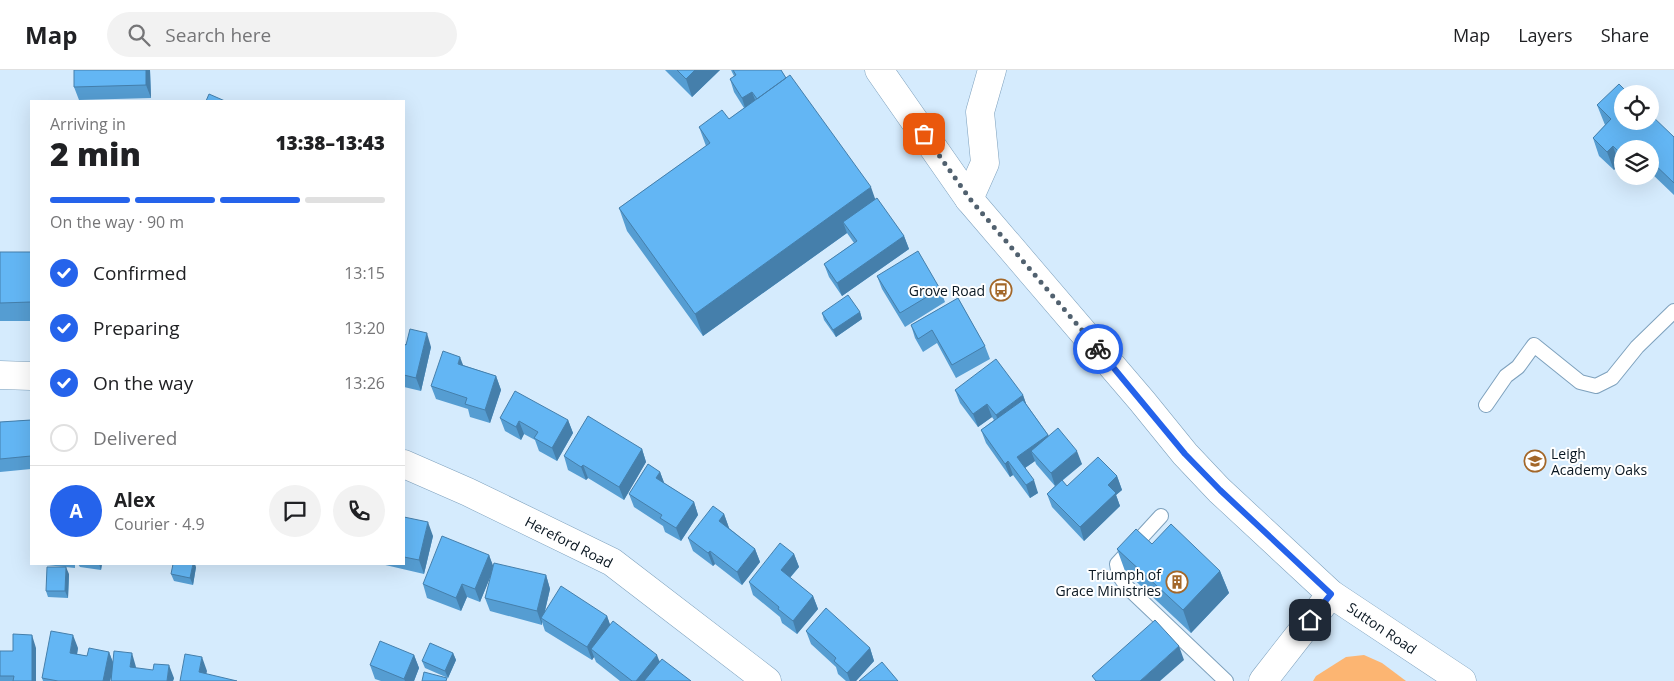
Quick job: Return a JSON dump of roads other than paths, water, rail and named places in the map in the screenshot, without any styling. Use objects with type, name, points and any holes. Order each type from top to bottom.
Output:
[{"type":"main road","name":"Sutton Road","points":[[878,70],[970,199],[1185,454],[1220,490],[1331,594],[1462,681]]},
{"type":"main road","points":[[970,199],[985,163],[980,112],[992,70]]},
{"type":"main road","points":[[0,375],[30,376]]},
{"type":"main road","name":"Hereford Road","points":[[405,464],[477,496],[612,562],[767,681]]},
{"type":"main road","points":[[1263,681],[1331,594]]},
{"type":"lane","points":[[1486,405],[1506,376],[1518,366],[1534,345],[1580,382],[1596,386],[1612,378],[1637,347],[1674,311]]},
{"type":"lane","points":[[1161,516],[1117,564],[1119,575],[1127,587],[1226,681]]},
{"type":"place","name":"Grove Road","points":[[1001,290]]},
{"type":"place","name":"Leigh Academy Oaks","points":[[1535,461]]},
{"type":"place","name":"Triumph of Grace Ministries","points":[[1177,582]]}]
